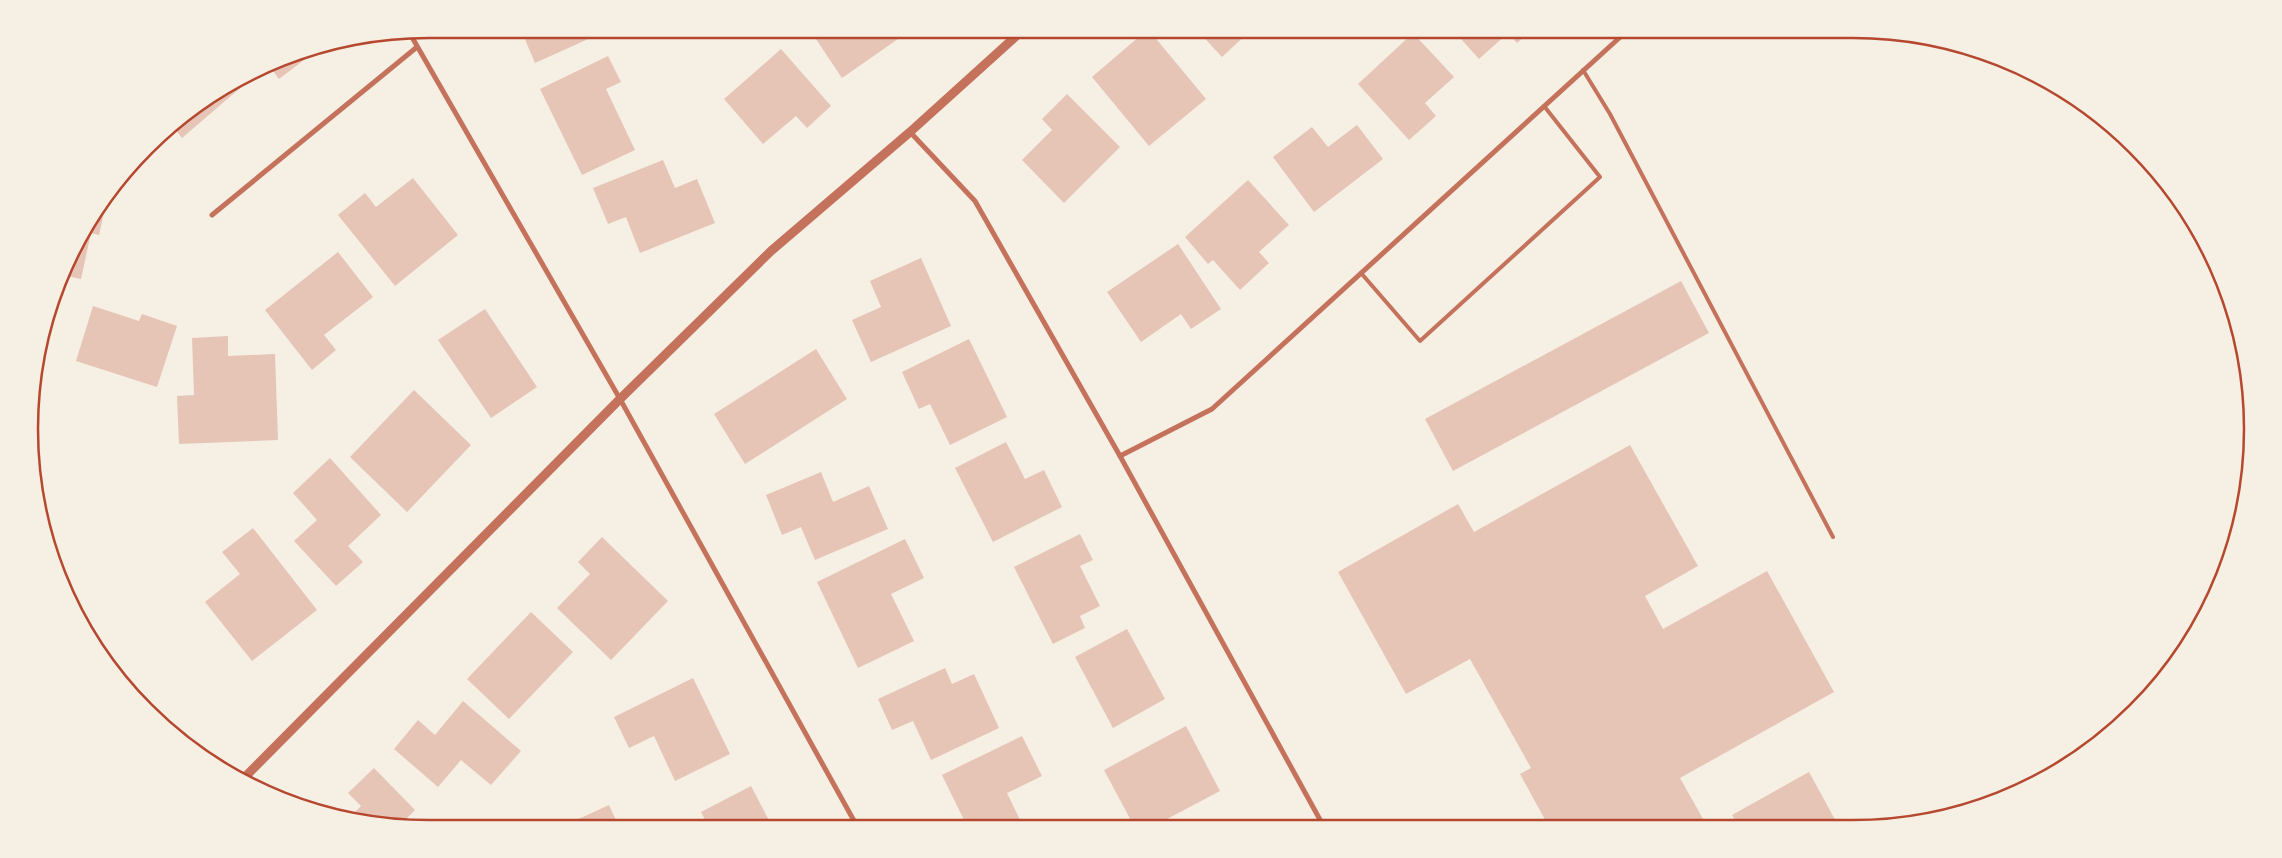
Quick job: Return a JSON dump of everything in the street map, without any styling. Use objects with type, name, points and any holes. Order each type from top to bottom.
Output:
[{"type":"street","points":[[412,38],[620,399],[854,820]]},
{"type":"street","points":[[247,775],[620,399],[771,251],[910,132],[1014,38]]},
{"type":"street","points":[[1120,456],[1212,409],[1619,38]]},
{"type":"street","points":[[212,215],[417,47]]},
{"type":"street","points":[[910,132],[975,201],[1120,456],[1320,820]]},
{"type":"lane","points":[[1584,70],[1610,114],[1833,537]]},
{"type":"lane","points":[[1361,273],[1420,341],[1600,176],[1544,106]]},
{"type":"building","points":[[524,38],[590,38],[535,63]]},
{"type":"building","points":[[815,38],[899,38],[842,78]]},
{"type":"building","points":[[1138,38],[1155,38],[1206,99],[1149,146],[1092,77]]},
{"type":"building","points":[[1204,38],[1242,38],[1222,57]]},
{"type":"building","points":[[1408,38],[1418,38],[1454,77],[1425,103],[1436,116],[1409,140],[1358,84]]},
{"type":"building","points":[[1460,38],[1502,38],[1479,59]]},
{"type":"building","points":[[1512,38],[1523,38],[1517,43]]},
{"type":"building","points":[[781,49],[831,106],[807,128],[796,116],[763,144],[724,99]]},
{"type":"building","points":[[608,56],[621,82],[606,89],[635,150],[582,175],[540,89]]},
{"type":"building","points":[[308,57],[308,57],[279,79],[272,70]]},
{"type":"building","points":[[245,84],[182,138],[176,131],[211,103]]},
{"type":"building","points":[[1067,94],[1120,147],[1064,203],[1022,160],[1052,130],[1042,119]]},
{"type":"building","points":[[1357,125],[1383,159],[1314,212],[1273,157],[1312,127],[1328,147]]},
{"type":"building","points":[[663,160],[675,188],[697,179],[715,223],[640,253],[626,217],[608,224],[593,188]]},
{"type":"building","points":[[413,178],[458,235],[395,286],[338,215],[365,193],[376,207]]},
{"type":"building","points":[[1248,180],[1289,225],[1259,252],[1269,263],[1240,290],[1213,260],[1208,264],[1185,237]]},
{"type":"building","points":[[105,208],[99,235],[91,233],[81,279],[68,276],[90,233]]},
{"type":"building","points":[[1178,244],[1221,309],[1191,329],[1181,314],[1141,342],[1107,292]]},
{"type":"building","points":[[338,252],[373,297],[324,335],[336,350],[312,370],[265,310]]},
{"type":"building","points":[[921,258],[951,326],[871,362],[852,320],[881,307],[870,281]]},
{"type":"building","points":[[1681,281],[1709,333],[1453,471],[1425,419]]},
{"type":"building","points":[[93,306],[139,321],[142,314],[177,326],[157,387],[76,361]]},
{"type":"building","points":[[485,309],[537,387],[491,418],[438,340]]},
{"type":"building","points":[[228,336],[228,356],[275,354],[278,440],[179,444],[177,396],[194,395],[192,338]]},
{"type":"building","points":[[969,339],[1007,417],[950,445],[930,404],[919,409],[902,372]]},
{"type":"building","points":[[816,349],[847,399],[745,464],[714,414]]},
{"type":"building","points":[[414,390],[471,445],[407,512],[350,457]]},
{"type":"building","points":[[1006,442],[1025,479],[1044,470],[1062,507],[993,542],[955,468]]},
{"type":"building","points":[[1630,445],[1698,566],[1645,596],[1663,629],[1767,571],[1834,692],[1680,778],[1704,820],[1545,820],[1520,774],[1531,768],[1470,659],[1406,694],[1338,572],[1458,504],[1474,532]]},
{"type":"building","points":[[330,458],[381,515],[348,546],[363,562],[336,586],[294,541],[317,520],[293,493]]},
{"type":"building","points":[[821,472],[833,502],[869,486],[888,529],[815,560],[801,527],[782,535],[766,495]]},
{"type":"building","points":[[253,528],[317,610],[252,661],[205,602],[240,574],[222,552]]},
{"type":"building","points":[[1080,534],[1093,560],[1080,566],[1100,606],[1080,616],[1085,628],[1053,644],[1014,567]]},
{"type":"building","points":[[602,537],[668,601],[611,660],[557,608],[590,574],[578,562]]},
{"type":"building","points":[[905,539],[924,578],[891,594],[914,641],[858,668],[817,582]]},
{"type":"building","points":[[531,612],[573,652],[509,719],[467,679]]},
{"type":"building","points":[[1127,629],[1165,699],[1113,728],[1075,657]]},
{"type":"building","points":[[945,668],[952,684],[974,674],[999,728],[931,760],[913,721],[892,730],[878,699]]},
{"type":"building","points":[[693,678],[730,754],[675,781],[654,736],[629,748],[614,717]]},
{"type":"building","points":[[463,701],[521,751],[491,785],[461,760],[438,787],[394,749],[418,720],[435,735]]},
{"type":"building","points":[[1186,726],[1220,791],[1165,820],[1131,820],[1104,770]]},
{"type":"building","points":[[1022,736],[1042,776],[1007,793],[1020,820],[964,820],[942,775]]},
{"type":"building","points":[[374,768],[415,810],[405,820],[354,813],[361,806],[348,793]]},
{"type":"building","points":[[1809,772],[1835,820],[1735,820],[1732,815]]},
{"type":"building","points":[[751,786],[769,820],[705,820],[701,812]]},
{"type":"building","points":[[609,805],[616,820],[576,820]]}]
